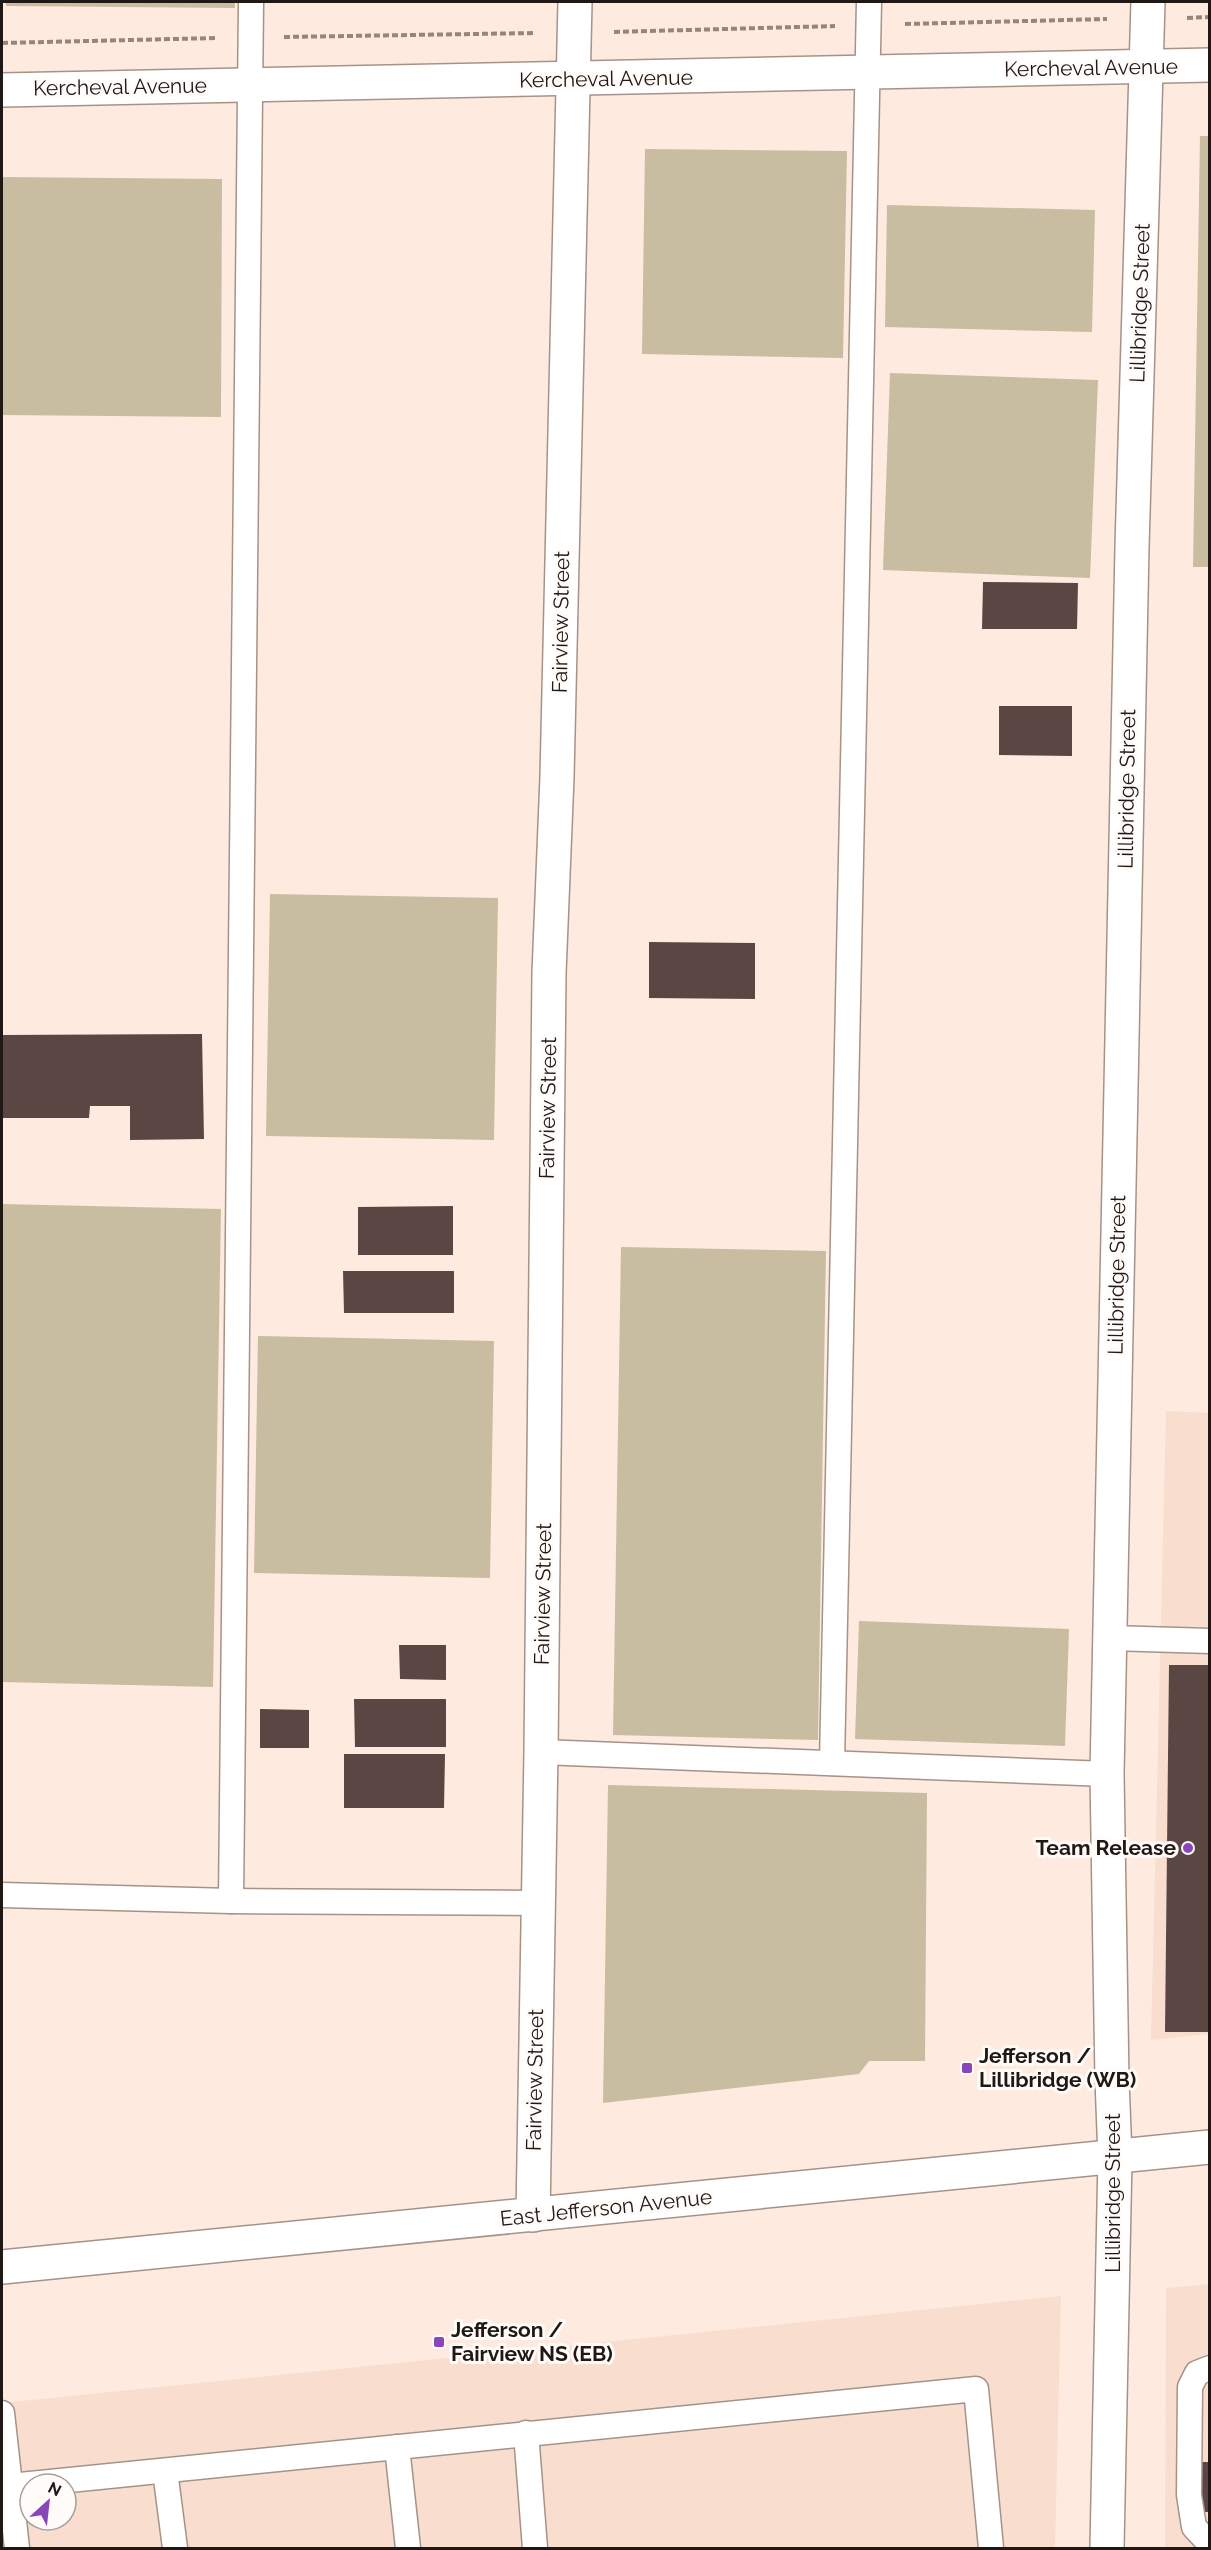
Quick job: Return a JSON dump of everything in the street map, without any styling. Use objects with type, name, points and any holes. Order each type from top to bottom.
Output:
[{"type":"street","name":"Fairview Street","points":[[533,2215],[541,1752],[549,973],[557,777],[575,2]]},
{"type":"street","name":"Lillibridge Street","points":[[1107,2548],[1115,2157],[1111,2070],[1107,1774],[1132,547],[1148,67],[1148,2]]},
{"type":"street","name":"Kercheval Avenue","points":[[2,90],[868,74],[1209,65]]},
{"type":"street","name":"East Jefferson Avenue","points":[[2,2267],[1209,2147]]},
{"type":"lane","points":[[231,1901],[251,2]]},
{"type":"lane","points":[[832,1763],[869,2]]},
{"type":"lane","points":[[1110,1638],[1209,1641]]},
{"type":"lane","points":[[541,1752],[1107,1774]]},
{"type":"lane","points":[[2,1895],[231,1901],[538,1903]]},
{"type":"lane","points":[[1209,2368],[1197,2373],[1190,2387],[1188,2494],[1194,2527],[1209,2544]]},
{"type":"lane","points":[[10,2486],[976,2389],[990,2548]]},
{"type":"lane","points":[[2,2412],[16,2548]]},
{"type":"lane","points":[[526,2433],[535,2548]]},
{"type":"lane","points":[[397,2447],[408,2548]]},
{"type":"lane","points":[[165,2471],[175,2548]]},
{"type":"shaded area","points":[[6,2],[235,2],[235,8],[6,6]]},
{"type":"shaded area","points":[[1200,136],[1210,136],[1209,567],[1193,567]]},
{"type":"shaded area","points":[[645,149],[847,151],[843,358],[642,354]]},
{"type":"shaded area","points":[[2,177],[222,179],[221,417],[2,415]]},
{"type":"shaded area","points":[[887,205],[1095,210],[1092,332],[885,327]]},
{"type":"shaded area","points":[[890,373],[1098,380],[1090,578],[883,570]]},
{"type":"shaded area","points":[[270,894],[498,898],[494,1140],[266,1136]]},
{"type":"shaded area","points":[[2,1204],[221,1209],[213,1687],[2,1682]]},
{"type":"shaded area","points":[[621,1247],[826,1251],[818,1740],[613,1735]]},
{"type":"shaded area","points":[[258,1336],[494,1341],[490,1578],[254,1573]]},
{"type":"shaded area","points":[[1166,1411],[1209,1413],[1209,2034],[1151,2040]]},
{"type":"shaded area","points":[[859,1621],[1069,1629],[1065,1746],[855,1739]]},
{"type":"shaded area","points":[[608,1785],[927,1793],[925,2061],[869,2061],[859,2074],[603,2103]]},
{"type":"shaded area","points":[[1209,2284],[1209,2548],[1165,2548],[1166,2288]]},
{"type":"shaded area","points":[[1061,2296],[1055,2548],[2,2548],[2,2403]]},
{"type":"building","points":[[983,582],[1078,583],[1077,629],[982,629]]},
{"type":"building","points":[[999,706],[1072,706],[1072,756],[999,755]]},
{"type":"building","points":[[649,942],[755,943],[755,999],[649,998]]},
{"type":"building","points":[[202,1034],[204,1139],[130,1140],[130,1106],[90,1106],[89,1118],[2,1118],[2,1035]]},
{"type":"building","points":[[453,1206],[453,1255],[358,1255],[358,1207]]},
{"type":"building","points":[[343,1271],[454,1271],[454,1313],[344,1313]]},
{"type":"building","points":[[399,1645],[446,1645],[446,1680],[400,1679]]},
{"type":"building","name":"Team Release","points":[[1169,1665],[1210,1665],[1210,2032],[1165,2032]]},
{"type":"building","points":[[354,1699],[446,1699],[446,1747],[355,1747]]},
{"type":"building","points":[[260,1709],[309,1710],[309,1748],[260,1748]]},
{"type":"building","points":[[344,1754],[445,1754],[444,1808],[344,1808]]},
{"type":"building","points":[[1198,2462],[1210,2462],[1210,2512],[1198,2512]]},
{"type":"place","name":"Team Release","points":[[1188,1848]]},
{"type":"place","name":"Jefferson / Lillibridge (WB)","points":[[967,2068]]},
{"type":"place","name":"Jefferson / Fairview NS (EB)","points":[[439,2342]]}]
